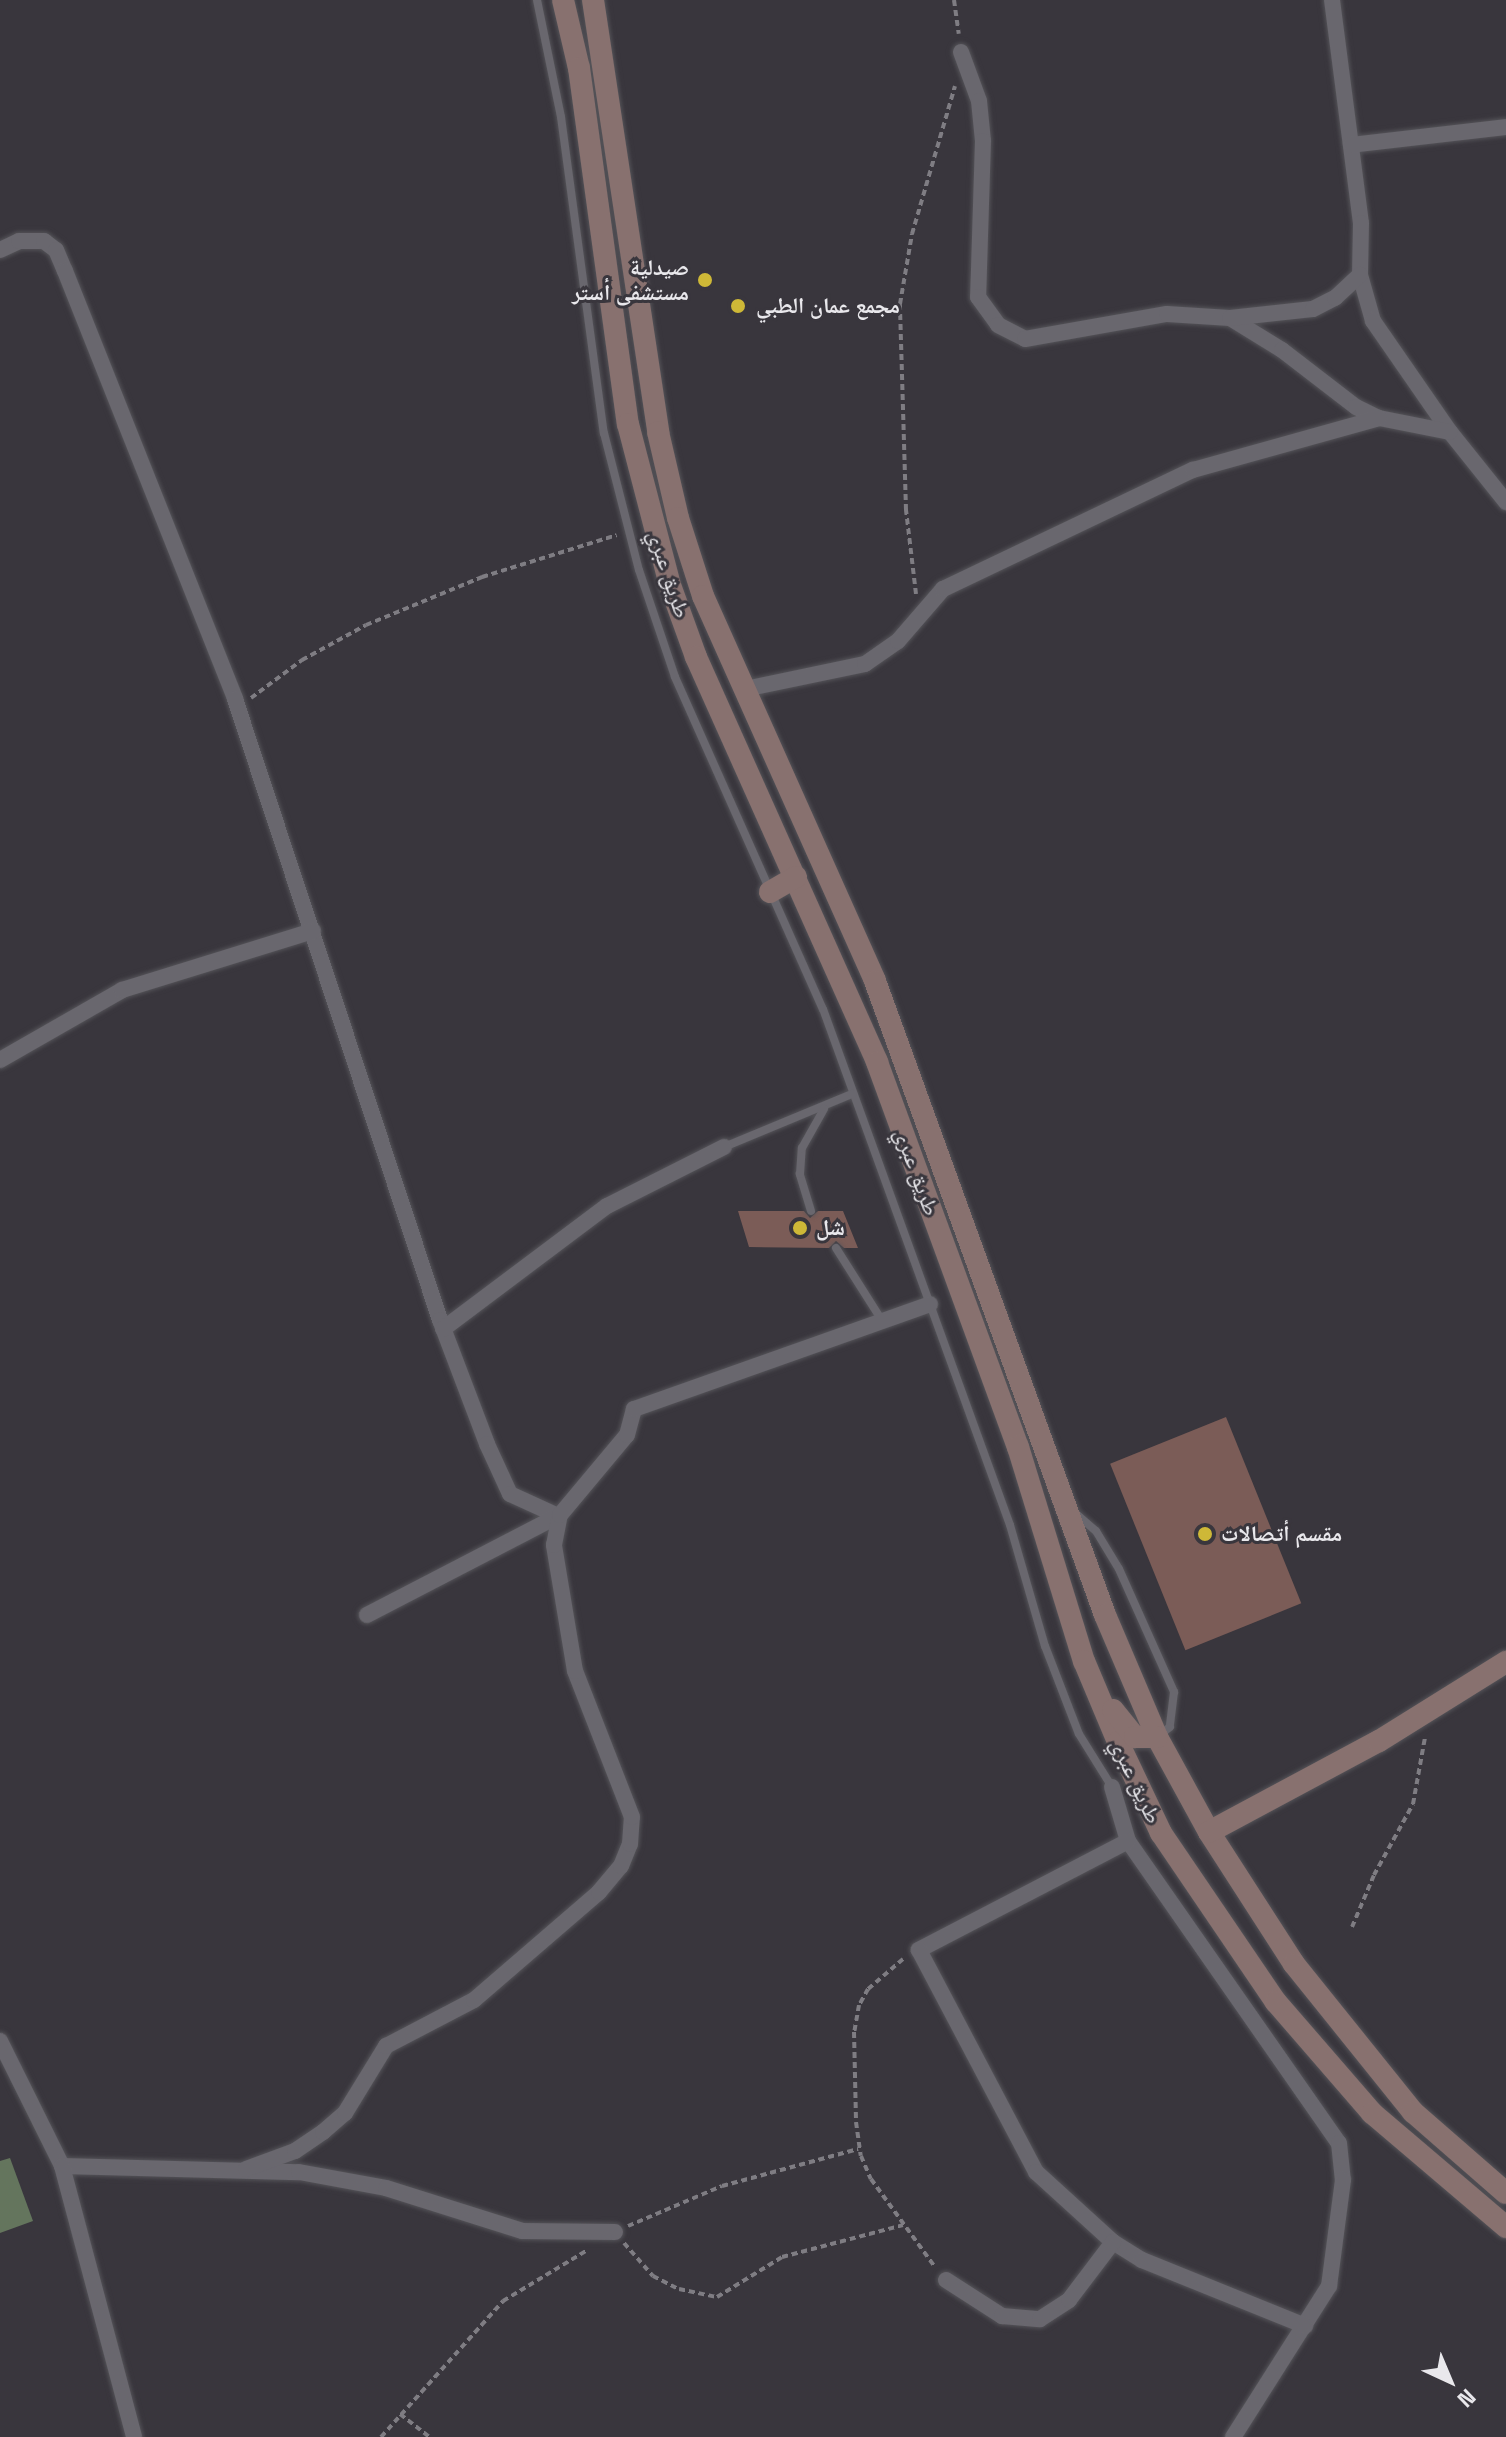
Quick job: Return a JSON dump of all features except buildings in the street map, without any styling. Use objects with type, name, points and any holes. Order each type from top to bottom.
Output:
[{"type":"main road","name":"طريق عبري","points":[[563,0],[579,68],[628,424],[652,523],[696,657],[877,1062],[1018,1447],[1084,1661],[1161,1833],[1292,2022],[1372,2113],[1506,2227]]},
{"type":"main road","name":"طريق عبري","points":[[593,0],[658,432],[678,518],[703,596],[875,981],[1062,1502],[1157,1737],[1209,1832],[1294,1964],[1413,2112],[1506,2193]]},
{"type":"main road","points":[[770,892],[796,877]]},
{"type":"main road","points":[[1084,1661],[1127,1731],[1142,1740],[1157,1737]]},
{"type":"main road","points":[[1209,1832],[1437,1706],[1506,1662]]},
{"type":"main road","points":[[1244,1955],[1252,1949],[1271,1954],[1353,2039]]},
{"type":"street","points":[[1332,0],[1361,223],[1360,275],[1373,321],[1450,432],[1506,502]]},
{"type":"street","points":[[961,52],[979,101],[983,141],[978,297],[987,314],[1025,339],[1167,314],[1230,318],[1313,309],[1335,298],[1360,275]]},
{"type":"street","points":[[1351,145],[1506,127]]},
{"type":"street","points":[[0,250],[31,239],[56,250],[238,707],[443,1329],[510,1494],[559,1515]]},
{"type":"street","points":[[1230,318],[1379,418],[1450,432]]},
{"type":"street","points":[[745,689],[865,664],[898,641],[918,612],[966,576],[1193,470],[1379,418]]},
{"type":"street","points":[[0,1060],[122,990],[313,931]]},
{"type":"street","points":[[443,1329],[607,1206],[724,1147]]},
{"type":"street","points":[[367,1615],[559,1515],[627,1435],[634,1409],[930,1304]]},
{"type":"street","points":[[246,2169],[295,2151],[323,2132],[345,2113],[386,2046],[474,2000],[599,1892],[621,1866],[630,1844],[632,1817],[575,1671],[556,1570],[559,1515]]},
{"type":"street","points":[[1112,1787],[1128,1841],[1339,2143],[1343,2180],[1338,2241],[1329,2286],[1233,2437]]},
{"type":"street","points":[[1128,1841],[919,1950],[1036,2172],[1113,2242],[1142,2260],[1305,2326]]},
{"type":"street","points":[[0,2041],[22,2093],[62,2166],[134,2437]]},
{"type":"street","points":[[62,2166],[246,2169],[386,2188],[522,2231],[615,2232]]},
{"type":"street","points":[[946,2280],[1002,2316],[1040,2319],[1069,2300],[1113,2242]]},
{"type":"lane","points":[[537,0],[561,117],[604,433],[675,677],[823,1009],[1010,1525],[1045,1646],[1079,1734],[1112,1787]]},
{"type":"lane","points":[[724,1147],[852,1094]]},
{"type":"lane","points":[[811,1211],[800,1174],[802,1148],[824,1108]]},
{"type":"lane","points":[[836,1248],[883,1322]]},
{"type":"lane","points":[[1062,1502],[1096,1531],[1119,1569],[1174,1692],[1170,1727],[1157,1737]]},
{"type":"path","points":[[918,612],[906,510],[900,304],[912,234],[961,52],[954,0]]},
{"type":"path","points":[[238,707],[302,660],[366,625],[482,577],[631,531]]},
{"type":"path","points":[[1352,1927],[1374,1875],[1413,1804],[1425,1736],[1437,1706]]},
{"type":"path","points":[[919,1950],[884,1972],[859,2005],[853,2074],[860,2149],[871,2179],[946,2280]]},
{"type":"path","points":[[381,2437],[503,2301],[615,2232],[722,2186],[860,2149]]},
{"type":"path","points":[[615,2232],[653,2276],[679,2289],[717,2297],[782,2257],[903,2225]]},
{"type":"path","points":[[400,2414],[429,2437]]},
{"type":"green space","points":[[10,2158],[33,2221],[0,2233],[0,2161]]},
{"type":"place","name":"صيدلية مستشفى أستر","points":[[705,280]]},
{"type":"place","name":"مجمع عمان الطبي","points":[[738,306]]},
{"type":"place","name":"شل","points":[[800,1228]]},
{"type":"place","name":"مقسم أتصالات","points":[[1205,1534]]}]
